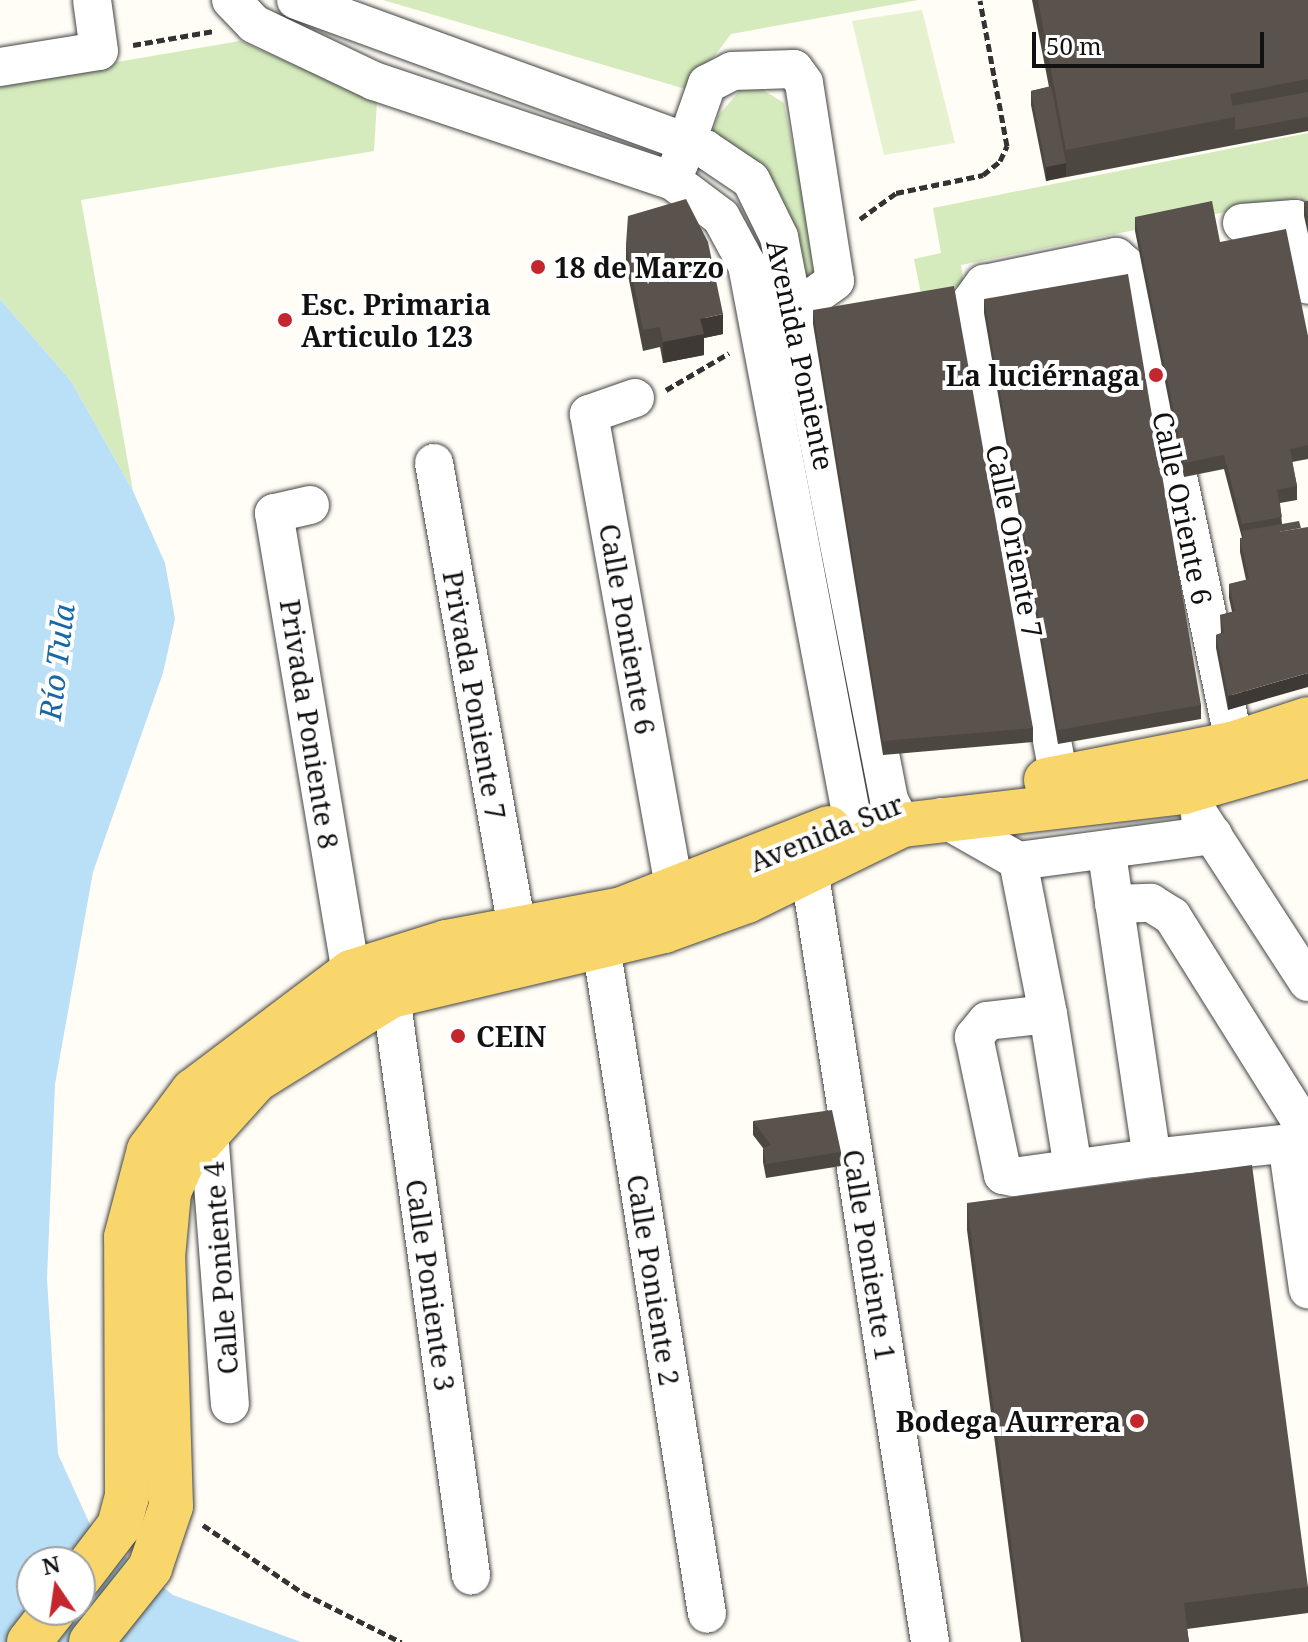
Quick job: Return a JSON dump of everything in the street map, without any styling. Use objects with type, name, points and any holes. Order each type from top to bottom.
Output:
[{"type":"main road","name":"Avenida Sur","points":[[1237,760],[1308,719]]},
{"type":"main road","name":"Avenida Sur","points":[[351,972],[520,945],[601,946],[692,921],[809,869],[889,820],[1174,776],[1237,760],[1308,756]]},
{"type":"main road","name":"Avenida Sur","points":[[171,1506],[163,1257],[169,1192],[183,1161],[256,1080],[391,996],[520,945],[889,820],[1059,778],[1174,776]]},
{"type":"main road","points":[[96,1556],[119,1526],[131,1368],[126,1237],[149,1150],[193,1091],[351,972]]},
{"type":"main road","points":[[91,1642],[150,1568],[171,1506]]},
{"type":"main road","points":[[29,1642],[42,1626]]},
{"type":"street","points":[[0,67],[99,51],[92,0]]},
{"type":"street","name":"Avenida Poniente","points":[[296,0],[685,142],[751,180],[779,237],[889,820]]},
{"type":"street","name":"Avenida Poniente","points":[[242,12],[374,81],[673,181],[721,217],[747,265],[757,335],[889,820]]},
{"type":"street","points":[[673,181],[707,84],[732,71],[794,69],[804,83],[835,281],[757,335]]},
{"type":"street","points":[[1242,223],[1295,219],[1308,285]]},
{"type":"street","name":"Calle Oriente 6","points":[[970,303],[984,284],[1116,257],[1135,273],[1237,760]]},
{"type":"street","name":"Calle Oriente 7","points":[[970,303],[1059,778]]},
{"type":"street","name":"Calle Poniente 6","points":[[635,398],[589,414],[675,891]]},
{"type":"street","name":"Privada Poniente 7","points":[[434,463],[520,945]]},
{"type":"street","name":"Privada Poniente 8","points":[[310,505],[274,513],[351,972]]},
{"type":"street","points":[[1174,776],[1308,982]]},
{"type":"street","points":[[889,820],[1018,861],[1107,854],[1213,835]]},
{"type":"street","points":[[1107,854],[1152,1158]]},
{"type":"street","points":[[1018,861],[1048,1014],[1073,1168]]},
{"type":"street","name":"Calle Poniente 1","points":[[809,869],[930,1642]]},
{"type":"street","points":[[1114,904],[1151,903],[1172,916],[1301,1139],[1308,1289]]},
{"type":"street","name":"Calle Poniente 2","points":[[601,946],[707,1614]]},
{"type":"street","name":"Calle Poniente 3","points":[[391,996],[471,1575]]},
{"type":"street","points":[[1048,1014],[987,1021],[974,1037],[1003,1175],[1301,1139]]},
{"type":"street","name":"Calle Poniente 4","points":[[193,1091],[209,1132],[230,1404]]},
{"type":"path","points":[[857,224],[863,211],[896,193],[983,175],[1000,161],[1007,146],[980,0]]},
{"type":"path","points":[[99,51],[242,12]]},
{"type":"path","points":[[635,398],[679,386],[757,335]]},
{"type":"path","points":[[171,1506],[303,1593],[401,1642]]},
{"type":"green space","points":[[383,0],[918,0],[731,34],[689,90]]},
{"type":"green space","points":[[922,10],[955,143],[884,155],[852,21]]},
{"type":"green space","points":[[240,41],[377,101],[374,151],[81,200],[133,491],[71,381],[0,299],[0,82]]},
{"type":"green space","points":[[740,90],[763,90],[784,103],[824,302],[813,302],[711,137],[718,116]]},
{"type":"green space","points":[[1308,133],[1308,219],[1300,197],[961,265],[964,285],[921,294],[914,259],[941,253],[933,208]]},
{"type":"water","name":"Río Tula","points":[[0,299],[71,381],[133,491],[165,563],[175,619],[163,673],[93,872],[55,1084],[47,1279],[58,1454],[93,1531],[173,1595],[301,1642],[0,1642]]},
{"type":"building","points":[[1038,0],[1308,0],[1308,79],[1230,94],[1235,117],[1066,150]]},
{"type":"building","points":[[1051,86],[1066,163],[1046,167],[1031,91]]},
{"type":"building","points":[[1308,92],[1308,117],[1235,130],[1232,106]]},
{"type":"building","points":[[686,199],[708,242],[723,314],[700,319],[704,334],[663,342],[660,327],[643,330],[626,244],[628,216]]},
{"type":"building","points":[[1212,201],[1220,242],[1286,229],[1308,336],[1308,445],[1290,449],[1297,486],[1277,490],[1282,517],[1242,524],[1224,455],[1184,463],[1135,217]]},
{"type":"building","points":[[1128,274],[1201,705],[1058,730],[984,299]]},
{"type":"building","points":[[954,286],[1033,728],[883,741],[813,310]]},
{"type":"building","points":[[1299,521],[1301,528],[1244,538],[1242,531]]},
{"type":"building","points":[[1308,527],[1308,673],[1228,696],[1216,635],[1224,633],[1220,615],[1235,611],[1229,584],[1249,579],[1240,538]]},
{"type":"building","points":[[832,1110],[841,1152],[766,1164],[763,1148],[771,1145],[753,1121]]},
{"type":"building","name":"Bodega Aurrera","points":[[1252,1165],[1308,1587],[1184,1603],[1189,1642],[1024,1642],[967,1203]]},
{"type":"place","name":"18 de Marzo","points":[[538,267]]},
{"type":"place","name":"Esc. Primaria Articulo 123","points":[[285,320]]},
{"type":"place","name":"La luciérnaga","points":[[1156,375]]},
{"type":"place","name":"CEIN","points":[[458,1036]]},
{"type":"place","name":"Bodega Aurrera","points":[[1137,1421]]}]
